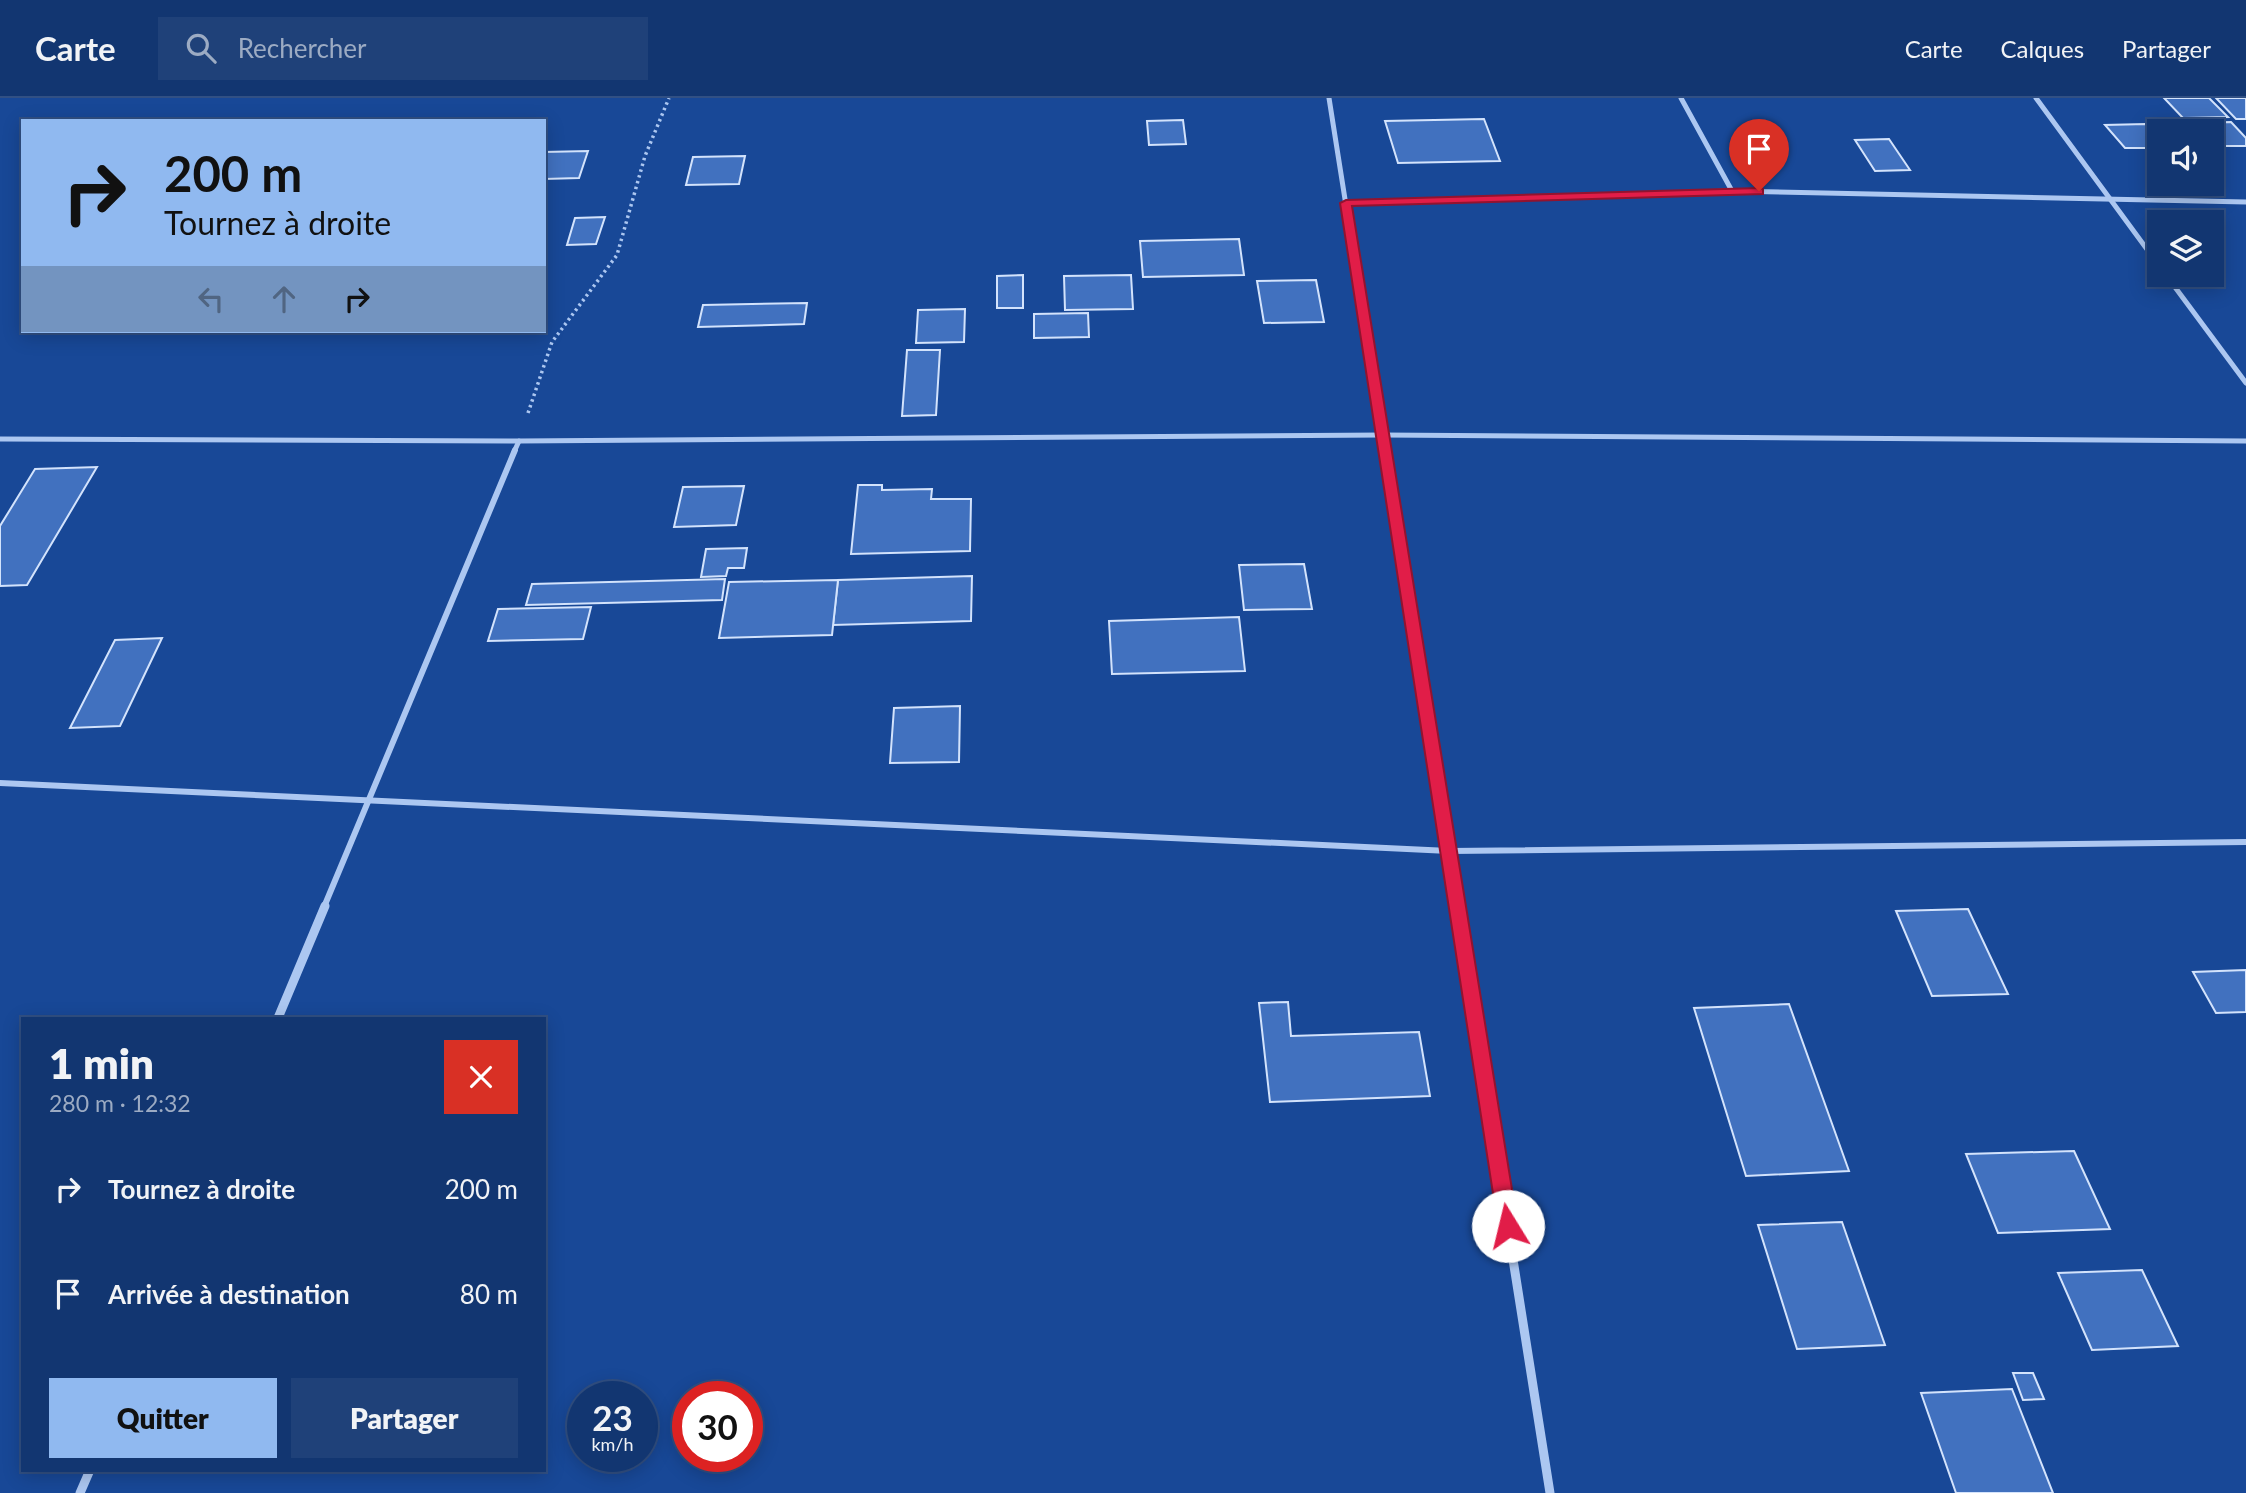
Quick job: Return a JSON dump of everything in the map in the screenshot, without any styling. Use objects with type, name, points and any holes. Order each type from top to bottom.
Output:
[{"type":"street","points":[[1329,98],[1550,1493]]},
{"type":"street","points":[[1681,98],[1732,191]]},
{"type":"street","points":[[2036,98],[2147,249]]},
{"type":"street","points":[[1346,203],[1732,191],[2246,202]]},
{"type":"street","points":[[2175,287],[2246,383]]},
{"type":"street","points":[[0,439],[519,441],[1383,435],[2246,441]]},
{"type":"street","points":[[278,1017],[519,441]]},
{"type":"street","points":[[0,783],[369,798],[1448,851],[2246,842]]},
{"type":"street","points":[[80,1493],[89,1472]]},
{"type":"path","points":[[519,441],[552,342],[617,255],[645,156],[669,98]]},
{"type":"building","points":[[2164,98],[2209,98],[2228,117],[2183,118]]},
{"type":"building","points":[[2216,98],[2246,98],[2246,119],[2236,119]]},
{"type":"building","points":[[1484,119],[1500,161],[1398,163],[1385,121]]},
{"type":"building","points":[[1183,120],[1186,144],[1149,145],[1147,121]]},
{"type":"building","points":[[2224,122],[2231,122],[2246,138],[2246,146],[2224,146]]},
{"type":"building","points":[[2146,124],[2147,148],[2125,148],[2105,125]]},
{"type":"building","points":[[1889,139],[1910,170],[1875,171],[1855,140]]},
{"type":"building","points":[[588,151],[579,178],[546,179],[546,152]]},
{"type":"building","points":[[745,156],[739,184],[686,185],[693,157]]},
{"type":"building","points":[[605,217],[596,244],[567,245],[575,218]]},
{"type":"building","points":[[1239,239],[1244,275],[1143,277],[1140,241]]},
{"type":"building","points":[[1023,275],[1023,308],[997,308],[997,276]]},
{"type":"building","points":[[1131,275],[1133,309],[1065,310],[1064,276]]},
{"type":"building","points":[[1316,280],[1324,322],[1264,323],[1257,281]]},
{"type":"building","points":[[807,303],[804,324],[698,327],[703,305]]},
{"type":"building","points":[[965,309],[964,342],[916,343],[918,310]]},
{"type":"building","points":[[1088,313],[1089,337],[1034,338],[1034,314]]},
{"type":"building","points":[[907,350],[940,350],[936,415],[902,416]]},
{"type":"building","points":[[97,467],[27,585],[0,586],[0,526],[35,469]]},
{"type":"building","points":[[858,485],[882,485],[882,490],[932,489],[931,499],[971,499],[970,551],[851,554]]},
{"type":"building","points":[[744,486],[736,525],[674,527],[683,487]]},
{"type":"building","points":[[747,548],[744,568],[728,568],[726,576],[701,577],[706,549]]},
{"type":"building","points":[[1304,564],[1312,609],[1244,610],[1239,565]]},
{"type":"building","points":[[972,576],[971,621],[833,625],[838,580]]},
{"type":"building","points":[[725,579],[722,600],[526,605],[532,584]]},
{"type":"building","points":[[838,580],[832,635],[719,638],[729,582]]},
{"type":"building","points":[[591,607],[583,639],[488,641],[498,609]]},
{"type":"building","points":[[1239,617],[1245,671],[1112,674],[1109,621]]},
{"type":"building","points":[[162,638],[120,726],[70,728],[115,640]]},
{"type":"building","points":[[960,706],[959,762],[890,763],[894,708]]},
{"type":"building","points":[[1968,909],[2008,994],[1932,996],[1896,911]]},
{"type":"building","points":[[2246,970],[2246,1012],[2216,1013],[2193,972]]},
{"type":"building","points":[[1288,1002],[1291,1036],[1419,1032],[1430,1096],[1270,1102],[1259,1003]]},
{"type":"building","points":[[1789,1004],[1849,1171],[1746,1176],[1694,1008]]},
{"type":"building","points":[[2074,1151],[2110,1229],[1998,1233],[1966,1154]]},
{"type":"building","points":[[1842,1222],[1885,1345],[1797,1349],[1758,1225]]},
{"type":"building","points":[[2142,1270],[2178,1346],[2092,1350],[2058,1273]]},
{"type":"building","points":[[2013,1373],[2033,1373],[2044,1399],[2023,1400]]},
{"type":"building","points":[[2012,1389],[2053,1493],[1956,1493],[1921,1393]]},
{"type":"route","points":[[1508,1226],[1346,203],[1759,191]]}]
